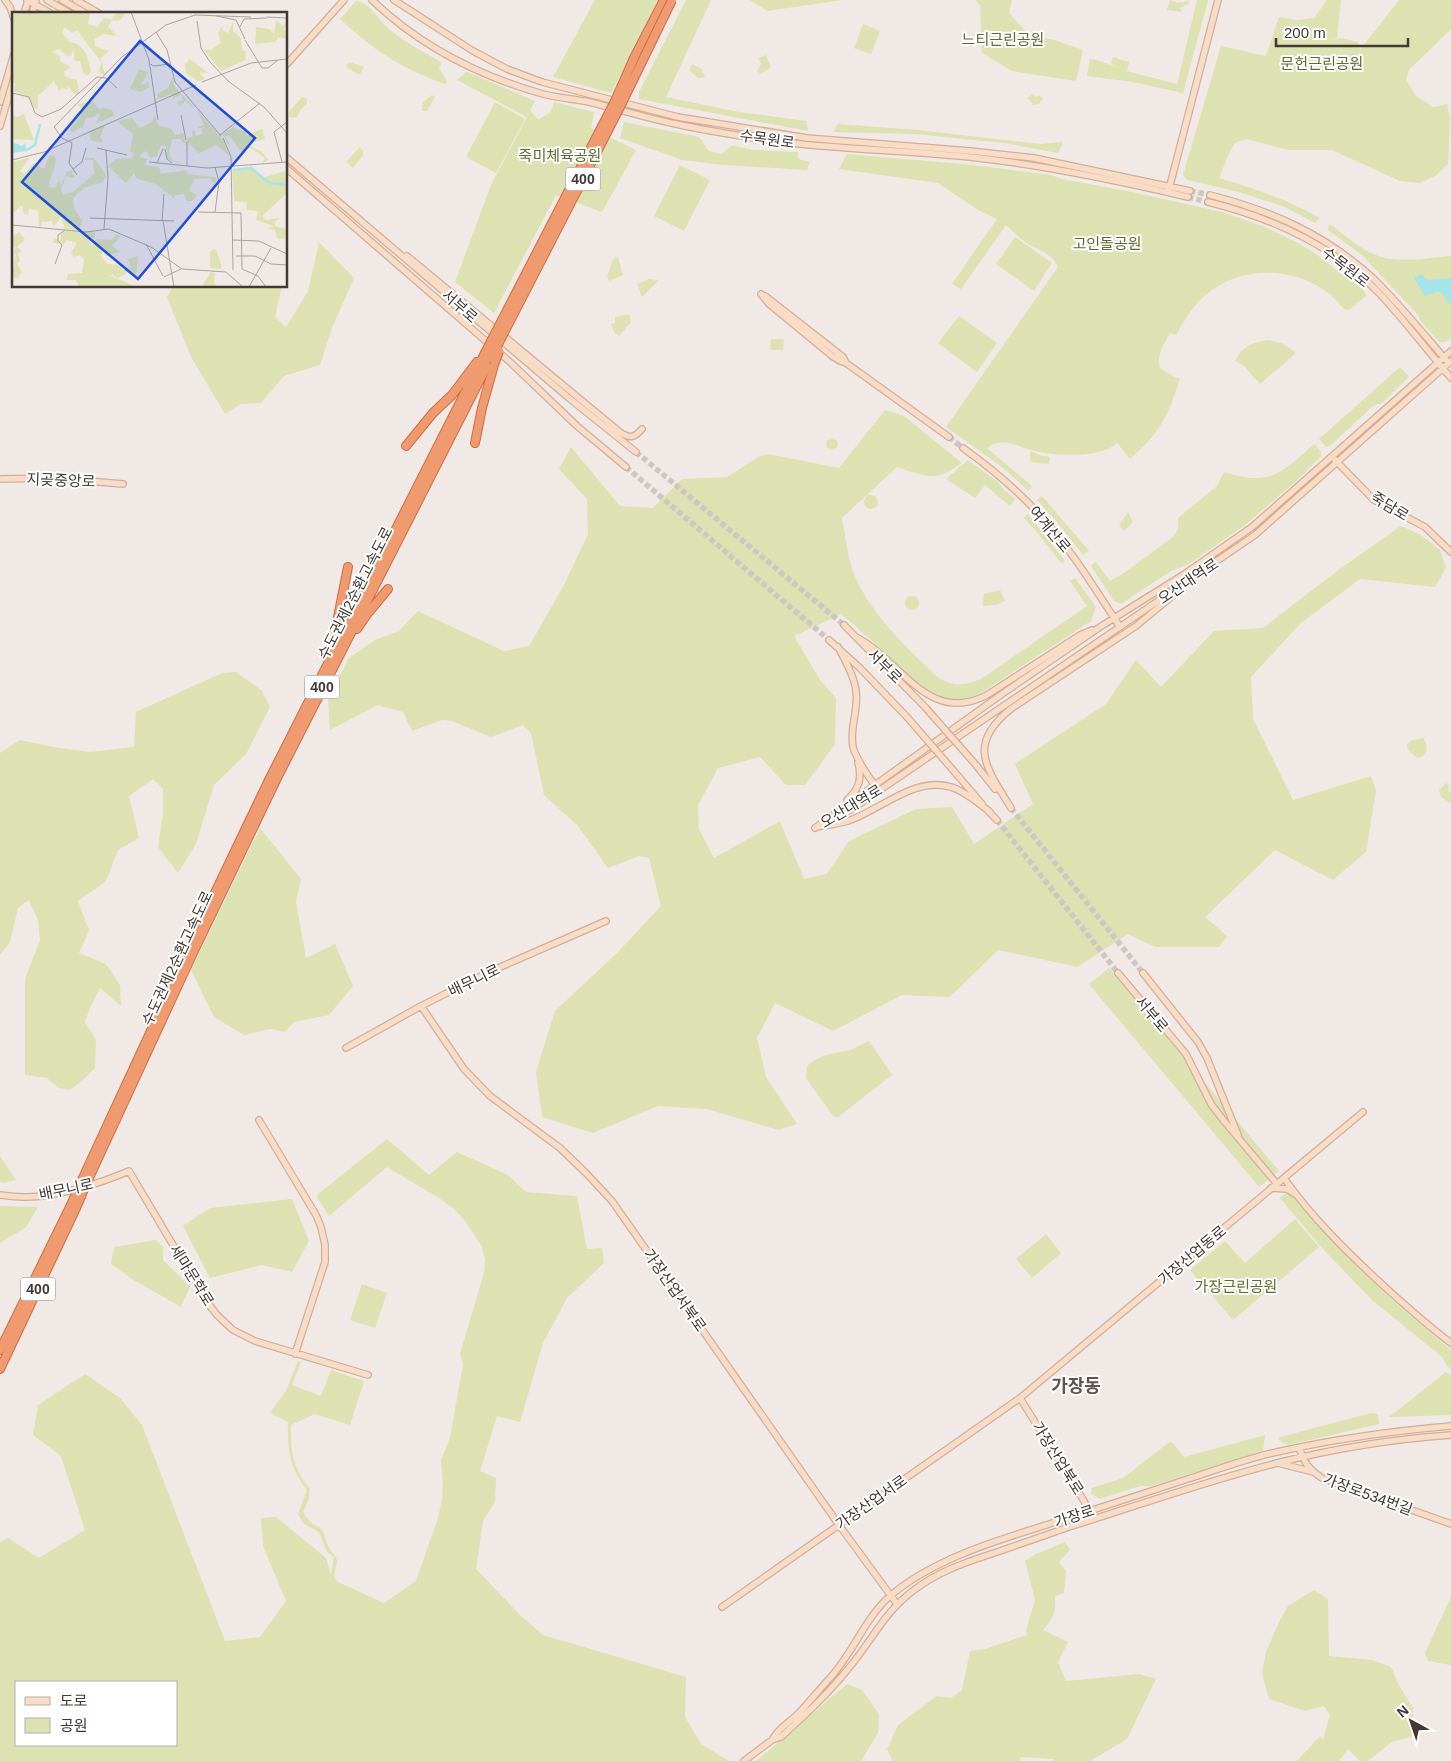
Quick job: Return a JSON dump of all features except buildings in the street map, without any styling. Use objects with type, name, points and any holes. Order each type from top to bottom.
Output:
[{"type":"highway","name":"수도권제2순환고속도로","points":[[0,1369],[154,1032],[158,1014],[212,899],[414,496],[490,359],[664,0]]},
{"type":"highway","name":"400","points":[[490,359],[619,109],[672,0]]},
{"type":"highway","points":[[475,443],[490,359]]},
{"type":"highway","points":[[406,446],[433,413],[490,359]]},
{"type":"highway","points":[[299,727],[334,637],[348,567]]},
{"type":"highway","points":[[299,727],[313,713],[359,625],[388,589]]},
{"type":"highway","name":"수도권제2순환고속도로","points":[[154,1032],[163,1022],[192,955],[299,727]]},
{"type":"highway","name":"수도권제2순환고속도로","points":[[0,1350],[73,1207]]},
{"type":"main road","points":[[5,0],[12,13]]},
{"type":"main road","points":[[27,0],[36,2],[49,12]]},
{"type":"main road","points":[[47,0],[68,12]]},
{"type":"main road","points":[[62,0],[83,12]]},
{"type":"main road","points":[[76,0],[98,12]]},
{"type":"main road","points":[[83,0],[98,12]]},
{"type":"main road","points":[[288,63],[344,0]]},
{"type":"main road","name":"수목원로","points":[[372,0],[404,28],[449,57],[505,82],[543,94],[589,102],[676,124],[746,136],[819,146],[920,153],[1024,164],[1189,194]]},
{"type":"main road","name":"수목원로","points":[[394,0],[473,51],[507,69],[542,82],[678,117],[807,138],[1026,157],[1090,169],[1169,190]]},
{"type":"main road","points":[[1169,190],[1218,0]]},
{"type":"main road","points":[[0,102],[12,61]]},
{"type":"main road","points":[[0,126],[12,85]]},
{"type":"main road","name":"서부로","points":[[288,158],[570,399],[636,452]]},
{"type":"main road","name":"서부로","points":[[288,170],[510,362],[577,426],[626,468]]},
{"type":"main road","name":"수목원로","points":[[1210,195],[1274,214],[1331,245],[1384,289],[1450,363]]},
{"type":"main road","name":"수목원로","points":[[1208,202],[1262,218],[1292,230],[1325,249],[1360,276],[1379,294],[1451,378]]},
{"type":"main road","points":[[381,238],[408,256],[622,433],[631,437],[635,436],[642,429]]},
{"type":"main road","points":[[846,363],[843,357],[761,294],[769,304],[840,361],[846,363],[949,438]]},
{"type":"main road","name":"오산대역로","points":[[815,828],[1002,694],[1103,625],[1197,566],[1252,527],[1451,351]]},
{"type":"main road","name":"오산대역로","points":[[815,828],[852,809],[1255,535],[1450,363]]},
{"type":"main road","name":"여계산로","points":[[963,448],[997,473],[1040,515],[1068,549],[1120,627]]},
{"type":"main road","name":"죽담로","points":[[1331,456],[1374,500],[1425,527],[1451,552]]},
{"type":"main road","name":"지곶중앙로","points":[[0,479],[52,478],[123,484]]},
{"type":"main road","name":"서부로","points":[[844,625],[925,707],[1011,808],[986,766],[984,755],[990,730],[999,718],[1134,627],[1199,573]]},
{"type":"main road","points":[[856,637],[873,647],[924,693],[942,701],[962,703],[977,700],[987,695],[1080,635],[1103,625]]},
{"type":"main road","name":"서부로","points":[[829,640],[860,668],[907,718],[990,812]]},
{"type":"main road","points":[[832,815],[858,789],[861,778],[852,737],[857,694],[852,676],[838,648]]},
{"type":"main road","points":[[855,753],[879,791]]},
{"type":"main road","points":[[815,828],[848,821],[924,785],[938,784],[953,787],[990,812],[997,820]]},
{"type":"main road","name":"배무니로","points":[[346,1048],[421,1006],[489,972],[606,921]]},
{"type":"main road","name":"서부로","points":[[1118,973],[1186,1054],[1211,1104],[1249,1151]]},
{"type":"main road","name":"서부로","points":[[1143,973],[1198,1042],[1213,1070],[1236,1130],[1249,1151]]},
{"type":"main road","name":"가장산업서북로","points":[[421,1006],[464,1070],[490,1096],[560,1148],[612,1201],[838,1525],[897,1604]]},
{"type":"main road","name":"가장산업동로","points":[[1020,1398],[1363,1112]]},
{"type":"main road","points":[[259,1120],[316,1215],[325,1245],[326,1262],[295,1354]]},
{"type":"main road","points":[[1249,1151],[1277,1184]]},
{"type":"main road","name":"배무니로","points":[[0,1195],[24,1198],[47,1195],[92,1185],[130,1170]]},
{"type":"main road","name":"세마문학로","points":[[130,1170],[207,1302],[233,1330],[254,1341],[368,1375]]},
{"type":"main road","points":[[1284,1178],[1354,1258],[1451,1342]]},
{"type":"main road","points":[[1271,1188],[1287,1189],[1297,1195]]},
{"type":"main road","name":"가장산업서로","points":[[722,1606],[1020,1398]]},
{"type":"main road","name":"가장산업북로","points":[[1020,1398],[1093,1520]]},
{"type":"main road","name":"가장로","points":[[772,1740],[775,1734],[798,1714],[834,1674],[879,1607],[910,1581],[935,1567],[980,1548],[1089,1511],[1223,1467],[1276,1452],[1391,1431],[1451,1426]]},
{"type":"main road","name":"가장로","points":[[744,1761],[772,1740],[781,1737],[825,1696],[848,1670],[883,1619],[897,1604],[940,1573],[1034,1538],[1234,1474],[1302,1456],[1359,1445],[1451,1435]]},
{"type":"main road","name":"가장로534번길","points":[[1299,1448],[1305,1464],[1322,1478],[1451,1524]]},
{"type":"main road","points":[[1276,1463],[1314,1472]]},
{"type":"green space","points":[[595,0],[660,0],[611,93],[553,77]]},
{"type":"green space","points":[[686,0],[711,0],[666,97],[739,112],[806,121],[808,131],[639,99],[639,92]]},
{"type":"green space","points":[[750,0],[843,0],[767,11]]},
{"type":"green space","name":"느티근린공원","points":[[975,0],[1012,0],[1009,13],[1029,35],[1055,40],[1083,50],[1076,81],[1012,71],[982,53],[980,5]]},
{"type":"green space","points":[[1170,0],[1178,3],[1189,1],[1190,3],[1180,8],[1182,12],[1167,10]]},
{"type":"green space","points":[[1197,0],[1208,0],[1183,93],[1133,82],[1087,76],[1090,58],[1123,69],[1111,64],[1113,57],[1129,62],[1127,71],[1177,84]]},
{"type":"green space","name":"문헌근린공원","points":[[1327,0],[1341,0],[1337,38],[1326,40],[1342,38],[1358,42],[1360,50],[1399,0],[1451,0],[1451,29],[1409,70],[1406,80],[1416,96],[1433,107],[1447,104],[1450,119],[1448,164],[1435,176],[1420,183],[1400,181],[1332,150],[1288,150],[1247,139],[1236,142],[1230,151],[1219,178],[1258,190],[1296,206],[1320,218],[1315,223],[1285,207],[1239,192],[1187,180],[1183,175],[1221,46],[1266,56],[1279,17],[1298,20],[1314,18]]},
{"type":"green space","points":[[356,1],[369,7],[399,37],[442,63],[439,68],[447,81],[445,84],[401,65],[365,40],[340,19]]},
{"type":"green space","points":[[863,24],[880,31],[871,54],[854,48]]},
{"type":"green space","points":[[766,55],[771,67],[761,74],[757,71],[761,64],[759,58]]},
{"type":"green space","points":[[349,62],[364,67],[360,74],[346,66]]},
{"type":"green space","points":[[692,64],[702,69],[702,73],[705,76],[703,78],[698,78],[689,70]]},
{"type":"green space","name":"죽미체육공원","points":[[466,72],[535,101],[530,110],[538,120],[551,112],[554,102],[594,112],[591,128],[636,150],[602,212],[556,195],[494,313],[455,282],[491,185],[527,117],[457,80]]},
{"type":"green space","points":[[1032,94],[1036,97],[1039,95],[1043,99],[1039,104],[1033,105],[1029,99],[1026,99]]},
{"type":"green space","points":[[432,95],[435,97],[427,111],[422,111],[423,102]]},
{"type":"green space","points":[[302,97],[306,98],[307,104],[300,110],[297,117],[291,118],[288,113]]},
{"type":"green space","points":[[495,102],[525,119],[496,173],[466,157]]},
{"type":"green space","points":[[624,122],[699,137],[709,151],[722,154],[732,145],[753,150],[798,152],[798,159],[810,162],[807,170],[723,165],[682,160],[620,138]]},
{"type":"green space","points":[[837,124],[918,130],[1040,144],[1063,142],[1058,153],[1004,143],[915,134],[834,132]]},
{"type":"green space","points":[[360,147],[363,155],[353,168],[346,162]]},
{"type":"green space","name":"고인돌공원","points":[[847,154],[973,165],[1051,175],[1062,179],[1222,212],[1265,227],[1298,243],[1316,254],[1344,276],[1354,279],[1365,291],[1366,296],[1349,310],[1344,309],[1316,285],[1299,278],[1263,273],[1245,275],[1228,281],[1212,290],[1196,305],[1176,335],[1170,333],[1163,346],[1159,359],[1160,368],[1180,379],[1162,423],[1149,441],[1130,459],[1117,443],[1101,451],[1080,455],[1047,453],[1006,443],[993,444],[987,448],[1032,486],[1028,491],[999,465],[946,427],[1058,267],[1056,262],[1048,255],[1028,244],[1006,225],[961,289],[952,284],[997,219],[978,210],[938,183],[839,169]]},
{"type":"green space","points":[[680,165],[710,180],[684,231],[654,216]]},
{"type":"green space","points":[[1329,224],[1360,247],[1380,257],[1410,260],[1451,256],[1451,338],[1446,342],[1439,342],[1418,315],[1362,255],[1328,230]]},
{"type":"green space","points":[[1015,237],[1052,263],[1034,291],[996,264]]},
{"type":"green space","points":[[319,242],[354,278],[332,328],[320,365],[284,376],[261,403],[240,404],[225,414],[191,357],[167,297],[172,288],[282,288],[275,317],[286,327],[308,291]]},
{"type":"green space","points":[[618,257],[623,275],[610,281],[607,277],[613,259]]},
{"type":"green space","points":[[649,279],[659,280],[642,297],[637,284]]},
{"type":"green space","points":[[629,314],[631,322],[619,336],[614,332],[611,324],[615,323],[615,317]]},
{"type":"green space","points":[[959,316],[997,343],[977,372],[938,343]]},
{"type":"green space","points":[[771,339],[784,339],[783,350],[770,350]]},
{"type":"green space","points":[[1268,340],[1284,344],[1295,352],[1294,355],[1260,384],[1243,365],[1235,361],[1248,346]]},
{"type":"green space","points":[[1400,367],[1409,377],[1382,403],[1373,406],[1330,446],[1326,447],[1319,439]]},
{"type":"green space","points":[[885,410],[904,416],[962,463],[937,476],[924,475],[897,467],[842,518],[850,561],[860,587],[884,623],[904,645],[939,678],[954,684],[963,684],[981,679],[1087,606],[1070,581],[1075,578],[1096,607],[1091,621],[984,691],[967,698],[955,700],[937,697],[922,688],[841,614],[794,636],[820,680],[836,698],[835,744],[805,785],[786,785],[760,757],[718,768],[698,805],[699,829],[714,858],[780,821],[804,879],[827,874],[849,841],[916,809],[952,807],[974,844],[1033,804],[1015,764],[1106,704],[1136,660],[1161,687],[1214,631],[1263,628],[1341,568],[1401,526],[1421,535],[1440,550],[1446,568],[1435,587],[1360,579],[1301,623],[1251,677],[1253,719],[1293,800],[1371,776],[1376,791],[1366,852],[1333,880],[1275,850],[1205,917],[1227,936],[1219,947],[1155,947],[1128,934],[1077,967],[998,950],[950,997],[902,995],[833,1031],[775,1003],[757,1038],[766,1077],[797,1124],[778,1130],[707,1109],[658,1106],[593,1133],[542,1117],[536,1072],[555,1011],[617,953],[661,906],[649,858],[639,856],[608,868],[577,825],[544,795],[531,733],[523,725],[491,737],[452,721],[442,720],[412,731],[403,712],[378,705],[330,730],[328,699],[349,658],[375,640],[399,631],[418,611],[504,651],[529,646],[564,585],[588,534],[587,499],[559,469],[571,447],[620,506],[653,508],[682,479],[727,477],[760,456],[768,454],[839,468]]},
{"type":"green space","points":[[830,438],[834,438],[838,444],[834,450],[830,450],[826,446],[826,442]]},
{"type":"green space","points":[[1314,444],[1321,452],[1321,456],[1295,482],[1245,525],[1189,564],[1171,571],[1121,604],[1114,601],[1091,566],[1096,562],[1110,581],[1173,537],[1178,529],[1178,518],[1217,486],[1224,472],[1253,478],[1274,474],[1293,463]]},
{"type":"green space","points":[[1030,451],[1050,457],[1049,464],[1031,462]]},
{"type":"green space","points":[[968,460],[998,482],[1015,499],[1010,506],[985,485],[975,498],[946,479]]},
{"type":"green space","points":[[871,495],[876,497],[878,502],[876,507],[871,509],[866,507],[864,502],[866,497]]},
{"type":"green space","points":[[1042,496],[1089,551],[1083,555],[1037,500]]},
{"type":"green space","points":[[1128,512],[1133,522],[1124,531],[1119,525]]},
{"type":"green space","points":[[1028,514],[1065,561],[1062,564],[1024,518]]},
{"type":"green space","points":[[1000,590],[1005,601],[995,605],[983,606],[984,594]]},
{"type":"green space","points":[[912,596],[917,598],[919,603],[917,608],[912,610],[907,608],[905,603],[907,598]]},
{"type":"green space","points":[[236,672],[262,691],[270,707],[246,754],[214,785],[196,844],[178,873],[158,847],[163,814],[163,789],[153,779],[129,796],[139,838],[118,850],[106,881],[78,901],[89,930],[79,953],[106,964],[120,985],[121,1006],[100,988],[85,1022],[96,1040],[95,1068],[70,1090],[59,1088],[47,1078],[25,1075],[25,979],[40,940],[38,920],[29,900],[18,908],[10,942],[0,955],[0,753],[20,740],[90,752],[134,747],[136,712],[222,673]]},
{"type":"green space","points":[[1423,738],[1426,744],[1426,753],[1418,758],[1409,751],[1407,746],[1411,741]]},
{"type":"green space","points":[[1446,783],[1449,785],[1448,791],[1451,794],[1451,802],[1449,803],[1441,797],[1439,790]]},
{"type":"green space","points":[[260,828],[301,879],[296,902],[306,958],[335,944],[353,986],[329,1015],[294,1022],[285,1032],[270,1029],[244,1035],[214,1017],[191,970]]},
{"type":"green space","points":[[1109,968],[1279,1171],[1259,1187],[1089,984]]},
{"type":"green space","points":[[869,1041],[892,1075],[838,1117],[833,1116],[806,1078],[807,1066],[821,1057],[850,1050]]},
{"type":"green space","points":[[387,1139],[429,1175],[457,1152],[508,1175],[526,1192],[577,1196],[587,1249],[602,1248],[604,1263],[567,1298],[543,1343],[520,1422],[497,1416],[480,1471],[496,1478],[495,1502],[483,1521],[476,1569],[520,1615],[543,1635],[686,1677],[685,1717],[701,1744],[729,1761],[0,1761],[0,1542],[8,1538],[39,1558],[85,1530],[61,1456],[33,1435],[38,1405],[85,1374],[120,1398],[142,1425],[225,1641],[260,1637],[286,1601],[263,1546],[261,1518],[276,1517],[326,1558],[331,1575],[334,1557],[327,1552],[319,1532],[304,1524],[298,1514],[307,1490],[293,1466],[289,1450],[288,1422],[273,1415],[271,1411],[286,1391],[298,1361],[301,1362],[292,1385],[321,1396],[331,1370],[364,1381],[350,1425],[315,1414],[291,1425],[292,1451],[296,1467],[310,1488],[309,1498],[303,1512],[310,1522],[321,1528],[330,1549],[337,1559],[334,1576],[338,1582],[384,1603],[416,1581],[438,1518],[443,1485],[441,1460],[450,1438],[463,1364],[460,1354],[484,1273],[485,1259],[481,1245],[465,1221],[454,1209],[387,1167],[329,1216],[317,1197],[318,1194]]},
{"type":"green space","points":[[0,1156],[16,1180],[2,1183],[0,1181]]},
{"type":"green space","points":[[1284,1194],[1293,1195],[1353,1261],[1393,1301],[1451,1350],[1451,1369],[1442,1357],[1372,1300],[1321,1247],[1280,1198]]},
{"type":"green space","points":[[292,1199],[309,1241],[292,1272],[262,1265],[210,1278],[183,1226],[210,1208]]},
{"type":"green space","points":[[0,1206],[38,1207],[26,1227],[0,1243]]},
{"type":"green space","name":"가장근린공원","points":[[1295,1219],[1319,1247],[1233,1320],[1190,1270],[1225,1241],[1245,1263]]},
{"type":"green space","points":[[1046,1234],[1061,1253],[1032,1278],[1016,1259]]},
{"type":"green space","points":[[156,1240],[163,1247],[163,1260],[190,1287],[181,1307],[132,1279],[111,1264],[114,1247]]},
{"type":"green space","points":[[362,1284],[387,1293],[375,1328],[350,1320]]},
{"type":"green space","points":[[1446,1372],[1451,1376],[1451,1415],[1389,1417]]},
{"type":"green space","points":[[1371,1413],[1378,1414],[1379,1424],[1288,1445],[1279,1440],[1280,1437]]},
{"type":"green space","points":[[1265,1435],[1263,1451],[1151,1486],[1140,1486],[1100,1499],[1091,1494],[1092,1488],[1123,1478],[1168,1443],[1172,1442],[1184,1457]]},
{"type":"green space","points":[[1065,1542],[1070,1550],[1059,1562],[1066,1571],[1064,1593],[1055,1596],[1054,1614],[1043,1630],[1068,1642],[1058,1662],[1066,1681],[1140,1674],[1156,1679],[1127,1739],[1090,1761],[1054,1761],[1054,1759],[1021,1757],[1019,1761],[893,1761],[887,1749],[898,1725],[937,1696],[951,1698],[962,1690],[970,1651],[985,1649],[1027,1635],[1026,1630],[1035,1600],[1025,1561],[1036,1554]]},
{"type":"green space","points":[[1314,1590],[1328,1599],[1329,1656],[1372,1660],[1391,1667],[1400,1687],[1413,1708],[1412,1737],[1392,1742],[1368,1761],[1360,1761],[1348,1749],[1339,1761],[1297,1761],[1320,1736],[1323,1740],[1330,1715],[1324,1706],[1305,1711],[1269,1699],[1262,1673],[1266,1652],[1288,1606]]},
{"type":"green space","points":[[1451,1597],[1451,1665],[1428,1661],[1425,1653]]},
{"type":"green space","points":[[847,1684],[862,1690],[879,1714],[878,1733],[861,1761],[756,1761]]},
{"type":"water","points":[[1421,274],[1428,280],[1451,278],[1451,305],[1441,292],[1425,296],[1414,278]]},
{"type":"tunnel","points":[[1190,191],[1210,195]]},
{"type":"tunnel","points":[[1188,197],[1208,202]]},
{"type":"tunnel","points":[[949,437],[963,448]]},
{"type":"tunnel","points":[[636,452],[844,625]]},
{"type":"tunnel","points":[[626,467],[829,640]]},
{"type":"tunnel","points":[[1011,808],[1143,973]]},
{"type":"tunnel","points":[[997,820],[1118,973]]},
{"type":"district","name":"가장동","points":[[1076,1386]]}]
